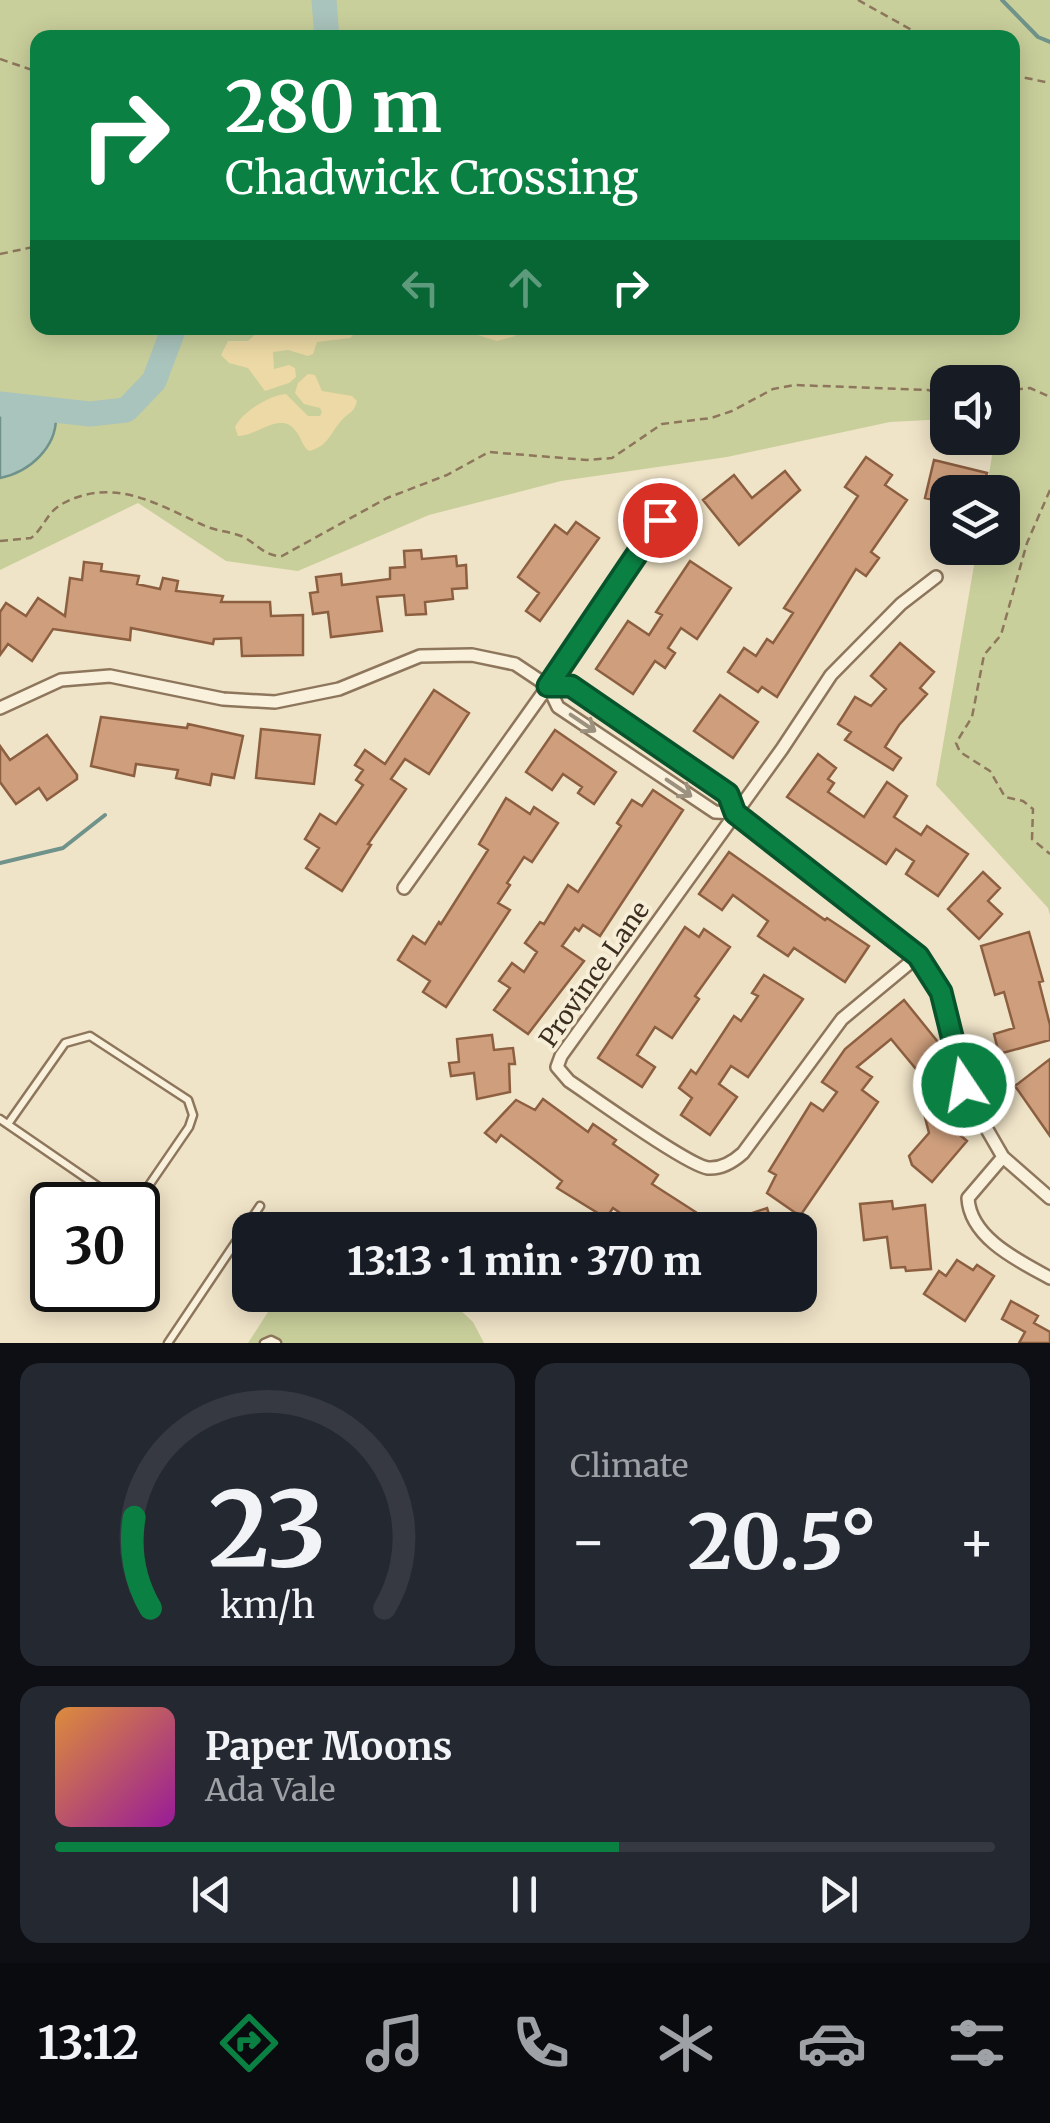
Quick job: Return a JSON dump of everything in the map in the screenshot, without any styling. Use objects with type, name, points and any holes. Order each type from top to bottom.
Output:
[{"type":"street","points":[[404,888],[660,520]]},
{"type":"street","name":"Province Lane","points":[[918,956],[842,1018],[743,1153],[723,1166],[706,1168],[685,1157],[568,1081],[556,1067],[831,675],[901,604],[936,577]]},
{"type":"street","points":[[0,708],[60,680],[110,676],[223,699],[275,702],[339,689],[420,656],[472,655],[515,664],[548,686],[558,707],[715,812],[735,813]]},
{"type":"street","points":[[548,686],[571,686],[728,794],[735,813],[918,956],[941,992],[964,1085],[1004,1157],[1050,1198]]},
{"type":"street","points":[[637,760],[649,740]]},
{"type":"street","points":[[1004,1157],[968,1198],[968,1212],[977,1226],[1008,1254],[1050,1278]]},
{"type":"lane","points":[[0,1118],[8,1124],[124,1200],[146,1190],[193,1115],[188,1100],[90,1036],[65,1042],[8,1124]]},
{"type":"lane","points":[[168,1343],[260,1206]]},
{"type":"lane","points":[[264,1343],[277,1343]]},
{"type":"path","points":[[858,0],[912,30]]},
{"type":"path","points":[[0,59],[30,69]]},
{"type":"path","points":[[1020,76],[1050,82]]},
{"type":"path","points":[[0,254],[30,247]]},
{"type":"path","points":[[0,541],[31,538],[58,506],[92,494],[115,492],[142,496],[205,526],[252,542],[265,554],[282,556],[388,498],[448,475],[489,452],[587,460],[612,458],[662,424],[711,418],[773,388],[794,385],[930,391]]},
{"type":"path","points":[[1020,390],[1038,389],[1050,398]]},
{"type":"path","points":[[1050,490],[1028,543],[1002,634],[984,655],[972,717],[956,742],[960,752],[990,771],[1005,796],[1033,809],[1032,839],[1050,854]]},
{"type":"green space","points":[[0,0],[1050,0],[1050,915],[1048,908],[936,785],[974,565],[1020,565],[1020,475],[989,475],[992,455],[1020,455],[1020,365],[930,365],[930,420],[890,422],[727,457],[561,481],[429,515],[298,571],[226,561],[138,503],[0,570]]},
{"type":"green space","points":[[268,1312],[462,1312],[473,1322],[484,1343],[248,1343]]},
{"type":"sand","points":[[254,335],[353,335],[317,342],[313,354],[308,356],[288,350],[273,352],[274,369],[289,365],[295,368],[296,377],[265,391],[248,368],[229,363],[221,355],[228,341],[248,341]]},
{"type":"sand","points":[[478,335],[516,335],[497,341]]},
{"type":"sand","points":[[308,374],[315,375],[322,391],[352,396],[357,401],[324,443],[309,451],[295,430],[282,423],[238,436],[235,427],[244,416],[280,395],[286,394],[308,416],[320,416],[320,408],[304,404],[295,393],[298,383]]},
{"type":"water","points":[[0,404],[56,416],[52,438],[40,456],[22,470],[0,478]]},
{"type":"building","points":[[866,457],[892,475],[885,485],[907,500],[871,552],[879,558],[866,576],[856,569],[777,697],[762,687],[758,692],[728,672],[744,648],[756,656],[767,639],[773,643],[793,613],[784,608],[858,496],[845,487]]},
{"type":"building","points":[[934,460],[987,473],[986,475],[930,475]]},
{"type":"building","points":[[785,471],[800,490],[739,545],[703,500],[734,475],[752,498]]},
{"type":"building","points":[[576,522],[599,538],[540,621],[526,611],[539,593],[518,577],[555,525],[567,534]]},
{"type":"building","points":[[421,550],[422,559],[456,556],[457,566],[466,565],[467,588],[452,589],[453,599],[425,602],[426,614],[406,615],[404,595],[377,597],[382,631],[331,637],[328,612],[313,614],[310,593],[318,592],[316,577],[341,574],[342,585],[390,579],[390,568],[405,567],[404,551]]},
{"type":"building","points":[[690,561],[731,588],[697,639],[681,628],[668,648],[675,653],[665,668],[655,661],[633,694],[596,669],[628,621],[649,635],[662,615],[656,612]]},
{"type":"building","points":[[84,562],[102,564],[101,571],[139,576],[137,584],[160,589],[163,578],[178,581],[176,591],[223,596],[221,602],[270,602],[271,616],[303,615],[303,655],[242,656],[241,638],[214,639],[213,644],[131,628],[130,640],[53,629],[32,661],[8,644],[0,655],[0,612],[6,603],[26,616],[38,598],[65,616],[70,578],[82,580]]},
{"type":"building","points":[[900,643],[934,672],[920,688],[927,694],[885,747],[901,758],[893,770],[845,740],[851,732],[838,724],[855,697],[871,706],[886,689],[871,676]]},
{"type":"building","points":[[434,690],[469,713],[429,774],[405,759],[391,779],[406,789],[342,891],[306,868],[319,848],[305,839],[320,814],[336,824],[363,785],[356,780],[363,770],[355,765],[365,750],[385,764]]},
{"type":"building","points":[[720,695],[758,722],[733,758],[694,731]]},
{"type":"building","points":[[101,717],[187,728],[188,724],[243,736],[234,778],[212,774],[210,785],[176,778],[178,770],[136,764],[134,776],[91,766]]},
{"type":"building","points":[[261,729],[320,735],[314,784],[256,778]]},
{"type":"building","points":[[555,730],[616,772],[594,804],[578,793],[582,787],[563,774],[552,790],[526,772]]},
{"type":"building","points":[[47,735],[77,779],[47,800],[39,788],[16,804],[0,782],[0,746],[10,760]]},
{"type":"building","points":[[818,754],[836,768],[828,779],[834,783],[828,792],[864,817],[887,782],[907,796],[894,817],[921,835],[927,826],[968,854],[938,896],[906,874],[914,861],[896,849],[886,864],[787,797]]},
{"type":"building","points":[[653,790],[683,810],[600,936],[583,925],[579,931],[575,928],[562,946],[584,961],[528,1034],[494,1010],[510,988],[499,981],[512,963],[524,972],[537,952],[525,943],[540,922],[544,924],[568,885],[578,892],[621,826],[617,823],[632,800],[642,806]]},
{"type":"building","points":[[506,798],[530,814],[534,807],[558,823],[532,862],[524,857],[507,883],[510,885],[498,903],[510,910],[446,1007],[423,992],[430,981],[398,960],[413,936],[425,944],[441,924],[488,850],[479,844]]},
{"type":"building","points":[[729,852],[869,946],[845,982],[794,948],[788,956],[758,936],[768,921],[733,895],[722,910],[699,894]]},
{"type":"building","points":[[983,872],[1000,888],[988,901],[1002,914],[979,939],[948,909]]},
{"type":"building","points":[[685,927],[699,937],[704,929],[730,947],[695,996],[699,999],[672,1038],[655,1027],[637,1055],[655,1067],[642,1087],[598,1058]]},
{"type":"building","points":[[1029,932],[1043,981],[1039,982],[1050,1040],[999,1054],[994,1034],[1014,1028],[1004,992],[995,995],[981,946]]},
{"type":"building","points":[[764,975],[803,999],[748,1077],[731,1066],[719,1084],[737,1097],[710,1135],[681,1115],[692,1098],[679,1088],[691,1070],[696,1074],[734,1016],[741,1021],[758,996],[752,993]]},
{"type":"building","points":[[904,1000],[942,1047],[916,1069],[891,1039],[857,1067],[872,1077],[862,1090],[878,1102],[803,1212],[794,1212],[767,1193],[776,1175],[769,1171],[811,1103],[823,1111],[837,1092],[822,1082],[845,1049]]},
{"type":"building","points":[[492,1035],[494,1050],[513,1048],[515,1064],[509,1064],[510,1092],[477,1099],[474,1073],[451,1076],[449,1063],[459,1062],[457,1039]]},
{"type":"building","points":[[1050,1059],[1050,1136],[1015,1086]]},
{"type":"building","points":[[543,1099],[588,1132],[593,1124],[616,1140],[613,1144],[658,1175],[652,1184],[696,1212],[619,1212],[613,1208],[610,1212],[596,1212],[557,1188],[562,1181],[501,1135],[496,1142],[485,1133],[516,1100],[535,1110]]},
{"type":"building","points":[[945,1100],[954,1130],[967,1141],[932,1182],[912,1165],[909,1156],[929,1133],[922,1106]]},
{"type":"building","points":[[892,1201],[893,1209],[925,1205],[931,1269],[891,1268],[887,1237],[864,1240],[860,1204]]},
{"type":"building","points":[[957,1260],[973,1270],[977,1265],[994,1276],[965,1321],[924,1294],[939,1271],[946,1276]]},
{"type":"building","points":[[1011,1301],[1038,1316],[1034,1323],[1050,1332],[1050,1343],[1019,1343],[1025,1332],[1002,1319]]},
{"type":"waterway","points":[[324,0],[326,30]]},
{"type":"waterway","points":[[1002,0],[1038,37],[1050,42]]},
{"type":"waterway","points":[[0,404],[90,414],[126,410],[154,381],[171,335]]},
{"type":"waterway","points":[[0,863],[63,848],[105,815]]},
{"type":"route","points":[[660,520],[548,686],[571,686],[728,794],[735,813],[918,956],[941,992],[964,1085]]}]
